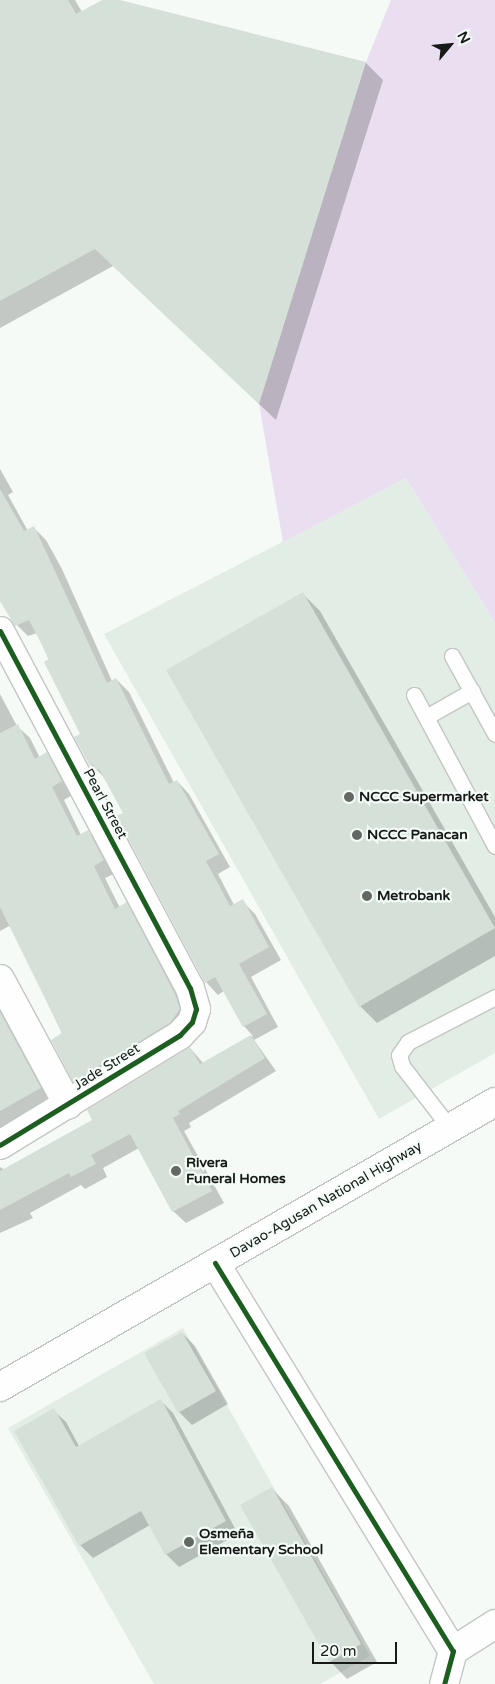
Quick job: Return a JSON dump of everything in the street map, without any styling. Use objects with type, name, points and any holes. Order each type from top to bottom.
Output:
[{"type":"street","name":"Pearl Street","points":[[0,631],[190,988]]},
{"type":"street","points":[[0,980],[68,1105]]},
{"type":"street","name":"Jade Street","points":[[0,1145],[180,1035],[192,1022],[196,1009],[190,988]]},
{"type":"street","name":"Davao-Agusan National Highway","points":[[0,1387],[495,1102]]},
{"type":"street","points":[[215,1264],[453,1651]]},
{"type":"street","points":[[444,1684],[453,1651],[495,1624]]},
{"type":"lane","points":[[452,656],[495,734]]},
{"type":"lane","points":[[426,717],[472,691]]},
{"type":"lane","points":[[414,695],[495,846]]},
{"type":"lane","points":[[450,1128],[402,1066],[399,1055],[408,1042],[495,997]]},
{"type":"shaded area","points":[[391,0],[495,0],[495,623],[406,478],[283,542],[259,404],[366,62]]},
{"type":"shaded area","name":"NCCC Panacan","points":[[406,478],[495,623],[495,1053],[379,1119],[104,634]]},
{"type":"shaded area","name":"Osmeña Elementary School","points":[[183,1328],[370,1656],[320,1684],[154,1684],[8,1428]]},
{"type":"building","points":[[0,0],[68,0],[76,14],[102,0],[120,0],[366,62],[259,404],[95,249],[0,301]]},
{"type":"building","points":[[0,489],[24,531],[34,526],[107,683],[116,678],[169,784],[177,780],[219,854],[206,861],[230,906],[243,899],[269,947],[239,964],[267,1014],[243,1027],[215,977],[205,983],[116,816],[123,813],[99,769],[96,771],[93,764],[90,766],[74,737],[80,734],[44,662],[49,659],[29,620],[15,626],[0,601]]},
{"type":"building","points":[[303,592],[495,928],[359,1007],[166,670]]},
{"type":"building","points":[[18,724],[35,759],[47,752],[62,781],[52,787],[77,836],[88,830],[104,860],[94,866],[115,909],[127,902],[175,994],[180,1009],[170,1023],[73,1082],[51,1040],[62,1033],[0,907],[0,733]]},
{"type":"building","points":[[0,1012],[41,1088],[0,1111]]},
{"type":"building","points":[[251,1035],[265,1058],[178,1111],[180,1114],[173,1118],[212,1191],[172,1212],[130,1134],[91,1155],[96,1164],[71,1177],[69,1173],[0,1210],[0,1171],[92,1120],[87,1110],[190,1047],[200,1064]]},
{"type":"building","points":[[182,1332],[216,1391],[178,1413],[144,1353]]},
{"type":"building","points":[[161,1399],[226,1521],[165,1555],[141,1511],[79,1546],[14,1431],[54,1408],[76,1447]]},
{"type":"building","points":[[272,1487],[361,1644],[329,1662],[240,1505]]},
{"type":"cycle path","points":[[0,631],[190,988],[196,1009],[192,1022],[180,1035],[0,1145]]},
{"type":"cycle path","points":[[215,1263],[453,1651],[444,1684]]},
{"type":"place","name":"NCCC Supermarket","points":[[349,797]]},
{"type":"place","name":"NCCC Panacan","points":[[357,835]]},
{"type":"place","name":"Metrobank","points":[[367,896]]},
{"type":"place","name":"Rivera Funeral Homes","points":[[176,1171]]},
{"type":"place","name":"Osmeña Elementary School","points":[[189,1542]]}]
